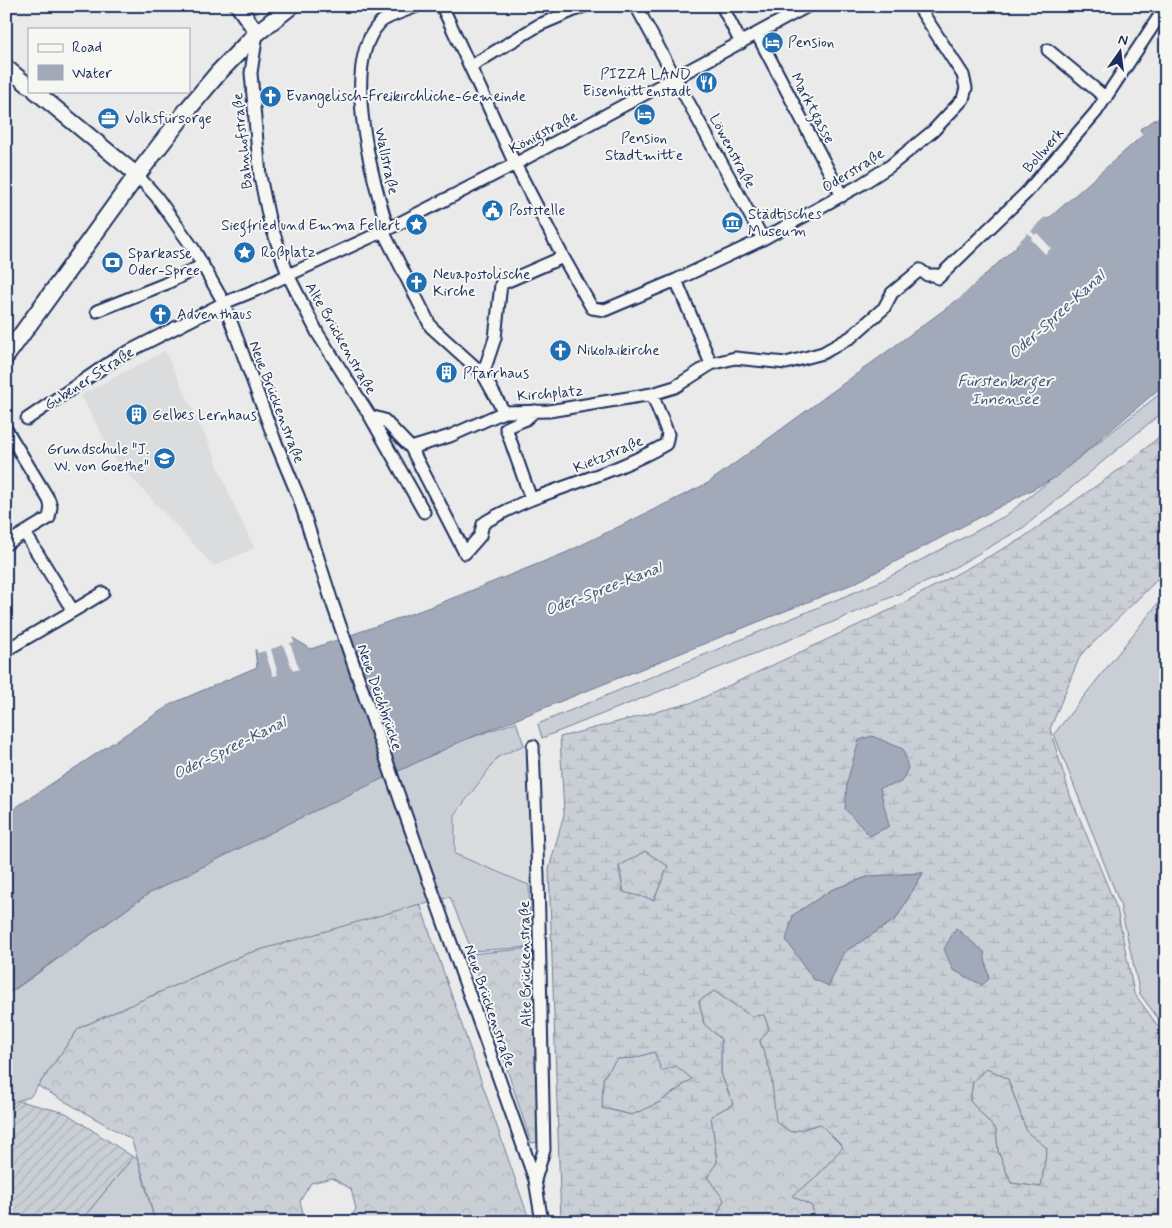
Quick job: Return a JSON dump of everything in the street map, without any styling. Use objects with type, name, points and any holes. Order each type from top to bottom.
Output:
[{"type":"main road","points":[[6,356],[137,175],[219,72],[257,33],[291,6]]},
{"type":"street","points":[[238,6],[257,33]]},
{"type":"street","name":"Wallstraße","points":[[417,6],[379,23],[366,48],[362,74],[363,126],[373,180],[386,230],[431,327],[482,374]]},
{"type":"street","points":[[442,6],[515,164],[563,257],[501,284],[495,338],[482,374]]},
{"type":"street","points":[[471,66],[539,25],[584,6]]},
{"type":"street","name":"Löwenstraße","points":[[636,6],[763,239]]},
{"type":"street","points":[[722,6],[741,42]]},
{"type":"street","name":"Königstraße","points":[[288,275],[386,230],[515,164],[808,6]]},
{"type":"street","name":"Oderstraße","points":[[563,257],[592,308],[605,310],[676,280],[763,239],[842,196],[890,166],[933,131],[963,99],[966,88],[963,75],[918,6]]},
{"type":"street","name":"Bollwerk","points":[[711,364],[735,358],[786,363],[823,353],[851,337],[884,308],[892,292],[920,270],[927,275],[936,275],[938,278],[1026,193],[1096,112],[1166,6]]},
{"type":"street","name":"Bahnhofstraße","points":[[257,33],[251,73],[260,176],[269,219],[288,275]]},
{"type":"street","name":"Marktgasse","points":[[757,34],[842,196]]},
{"type":"street","points":[[1048,50],[1106,98]]},
{"type":"street","points":[[6,67],[28,85]]},
{"type":"street","points":[[36,92],[137,175]]},
{"type":"street","name":"Neue Brückenstraße","points":[[137,175],[156,196],[193,248],[224,303],[274,438],[299,498],[332,602]]},
{"type":"street","points":[[97,311],[165,284],[203,265]]},
{"type":"street","name":"Gubener Straße","points":[[27,418],[118,357],[224,303],[288,275]]},
{"type":"street","name":"Alte Brückenstraße","points":[[288,275],[318,334],[370,416],[424,512]]},
{"type":"street","points":[[652,394],[675,387],[711,364],[676,280]]},
{"type":"street","name":"Kirchplatz","points":[[482,374],[504,412],[581,406],[652,394]]},
{"type":"street","name":"Kietzstraße","points":[[465,552],[482,534],[483,524],[487,520],[531,499],[645,457],[666,444],[668,434],[652,394]]},
{"type":"street","points":[[531,499],[506,428],[526,419],[535,411]]},
{"type":"street","points":[[411,448],[450,436],[504,412]]},
{"type":"street","name":"Alte Brückenstraße","points":[[370,416],[384,420],[411,448],[465,552]]},
{"type":"street","points":[[6,429],[46,494],[51,507],[49,518],[6,544]]},
{"type":"street","points":[[25,533],[73,611]]},
{"type":"street","points":[[6,650],[103,593]]},
{"type":"street","name":"Neue Deichbrücke","points":[[332,602],[401,802]]},
{"type":"street","name":"Alte Brückenstraße","points":[[533,746],[544,1150],[535,1180]]},
{"type":"street","name":"Neue Brückenstraße","points":[[401,802],[535,1180],[542,1222]]},
{"type":"shaded area","name":"Grundschule \"J. W. von Goethe\"","points":[[165,351],[214,455],[230,496],[254,548],[214,566],[116,461],[81,395]]},
{"type":"shaded area","points":[[524,746],[532,799],[530,884],[457,854],[456,816],[498,758]]},
{"type":"green space","points":[[1166,389],[1166,409],[1024,527],[938,577],[819,628],[542,738],[538,724],[879,582],[1005,516]]},
{"type":"green space","points":[[1166,431],[1166,571],[1080,656],[1050,729],[1070,795],[1117,909],[1134,993],[1166,1037],[1166,1215],[1152,1222],[1132,1222],[1136,1218],[1119,1222],[816,1222],[812,1206],[792,1196],[817,1176],[843,1147],[820,1124],[791,1132],[776,1122],[771,1073],[760,1041],[769,1029],[764,1015],[751,1016],[714,991],[699,1001],[704,1024],[721,1039],[721,1074],[733,1104],[711,1116],[717,1162],[707,1177],[724,1200],[718,1213],[726,1222],[561,1222],[549,869],[564,814],[560,737],[694,702],[892,609],[1021,539],[1127,464]],"holes":[[[645,851],[668,866],[654,900],[623,892],[619,866]],[[923,873],[896,919],[843,953],[831,890],[870,876]],[[654,1052],[662,1071],[676,1066],[692,1079],[660,1102],[632,1115],[602,1108],[603,1078],[617,1059],[634,1058]],[[987,1068],[1008,1079],[1027,1132],[1047,1148],[1041,1187],[1011,1183],[998,1151],[996,1130],[970,1101],[973,1081]]]},
{"type":"green space","points":[[1166,593],[1166,1029],[1140,994],[1120,904],[1054,734]]},
{"type":"green space","points":[[516,722],[524,745],[498,757],[455,815],[455,854],[529,885],[531,947],[472,951],[450,897],[246,954],[79,1028],[30,1097],[16,1101],[6,1110],[6,996],[148,894],[305,815],[461,741]]},
{"type":"green space","points":[[645,851],[668,866],[654,900],[624,893],[619,866]]},
{"type":"green space","points":[[420,904],[530,1222],[348,1222],[356,1209],[351,1189],[332,1178],[311,1183],[300,1201],[305,1222],[155,1222],[143,1175],[131,1139],[38,1086],[79,1028],[246,954]]},
{"type":"green space","points":[[533,948],[538,1142],[531,1143],[470,954]]},
{"type":"green space","points":[[714,991],[751,1016],[764,1014],[769,1029],[760,1041],[771,1073],[777,1122],[791,1132],[820,1124],[844,1147],[817,1176],[793,1196],[812,1206],[816,1222],[726,1222],[718,1213],[724,1200],[707,1177],[717,1161],[711,1116],[733,1104],[721,1074],[721,1039],[704,1024],[699,1001]]},
{"type":"green space","points":[[654,1052],[676,1065],[692,1079],[660,1102],[632,1115],[602,1108],[603,1078],[617,1059],[634,1058]]},
{"type":"green space","points":[[987,1068],[1008,1079],[1027,1132],[1047,1148],[1041,1187],[1011,1183],[998,1151],[996,1130],[970,1101],[973,1081]]},
{"type":"green space","points":[[19,1101],[66,1113],[133,1157],[80,1222],[6,1222],[6,1114]]},
{"type":"green space","points":[[133,1157],[138,1159],[155,1222],[80,1222]]},
{"type":"water","name":"Fürstenberger Innensee","points":[[1166,113],[1166,383],[1056,477],[855,583],[462,741],[304,816],[148,894],[6,995],[6,814],[171,704],[257,667],[255,650],[291,637],[311,649],[433,606],[565,553],[708,483],[956,301],[1017,246],[1016,244],[1045,217],[1048,219],[1143,135],[1140,129]]},
{"type":"water","points":[[872,736],[903,749],[908,768],[901,782],[880,788],[889,826],[870,836],[845,809],[847,782],[859,740]]},
{"type":"water","points":[[923,873],[896,919],[843,953],[829,986],[813,979],[786,940],[793,915],[831,890],[870,876]]},
{"type":"water","points":[[956,928],[984,952],[989,979],[982,985],[953,970],[944,949]]},
{"type":"pier","points":[[1137,128],[1143,134],[1031,231],[1035,235],[1037,233],[1051,248],[1045,254],[1028,233],[958,300],[955,298],[1014,246],[1014,243],[1044,215],[1048,216],[1140,134]]},
{"type":"pier","points":[[291,634],[294,642],[290,643],[299,669],[293,671],[283,645],[271,649],[278,675],[273,676],[265,651],[258,653],[255,647]]},
{"type":"place","name":"Pension","points":[[772,42]]},
{"type":"place","name":"PIZZA LAND Eisenhüttenstadt","points":[[707,83]]},
{"type":"place","name":"Evangelisch-Freikirchliche-Gemeinde","points":[[270,96]]},
{"type":"place","name":"Pension Stadtmitte","points":[[644,115]]},
{"type":"place","name":"Volksfürsorge","points":[[109,118]]},
{"type":"place","name":"Poststelle","points":[[493,210]]},
{"type":"place","name":"Städtisches Museum","points":[[732,223]]},
{"type":"place","name":"Siegfried und Emma Fellert","points":[[416,225]]},
{"type":"place","name":"Roßplatz","points":[[245,252]]},
{"type":"place","name":"Sparkasse Oder-Spree","points":[[112,262]]},
{"type":"place","name":"Neuapostolische Kirche","points":[[417,283]]},
{"type":"place","name":"Adventhaus","points":[[161,314]]},
{"type":"place","name":"Nikolaikirche","points":[[561,350]]},
{"type":"place","name":"Pfarrhaus","points":[[447,373]]},
{"type":"place","name":"Gelbes Lernhaus","points":[[136,415]]},
{"type":"place","name":"Grundschule \"J. W. von Goethe\"","points":[[165,458]]},
{"type":"water label","name":"Oder-Spree-Kanal","points":[[1056,314]]},
{"type":"water label","name":"Oder-Spree-Kanal","points":[[603,588]]},
{"type":"water label","name":"Oder-Spree-Kanal","points":[[229,747]]}]
